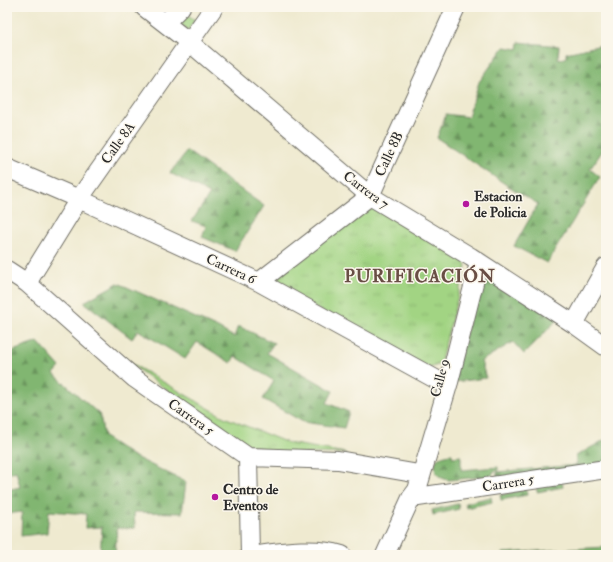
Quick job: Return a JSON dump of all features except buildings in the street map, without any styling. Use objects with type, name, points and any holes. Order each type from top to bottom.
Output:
[{"type":"street","name":"Carrera 7","points":[[144,7],[189,42],[370,196],[475,260],[574,324],[606,347]]},
{"type":"street","points":[[165,23],[181,7]]},
{"type":"street","name":"Calle 8A","points":[[27,283],[79,199],[214,7]]},
{"type":"street","name":"Calle 8B","points":[[259,282],[370,196],[456,7]]},
{"type":"street","name":"Carrera 6","points":[[7,168],[79,199],[259,282],[444,382]]},
{"type":"street","name":"Calle 9","points":[[384,555],[411,498],[417,490],[475,260]]},
{"type":"street","points":[[574,324],[606,267]]},
{"type":"street","name":"Carrera 5","points":[[7,270],[27,283],[134,378],[248,457]]},
{"type":"street","name":"Calle 9","points":[[411,498],[409,489],[413,473],[444,382]]},
{"type":"street","points":[[250,555],[248,457],[338,460],[413,473]]},
{"type":"street","name":"Carrera 5","points":[[411,498],[606,469]]},
{"type":"street","points":[[259,555],[290,550],[334,552],[342,555]]},
{"type":"green space","points":[[182,11],[195,20],[188,30],[175,20]]},
{"type":"green space","points":[[519,42],[559,46],[558,59],[566,58],[566,53],[606,44],[606,152],[603,150],[590,169],[600,177],[547,263],[514,246],[538,204],[508,186],[437,138],[446,114],[468,117],[479,82],[504,47],[518,49]]},
{"type":"green space","points":[[187,151],[264,206],[235,251],[202,237],[206,226],[192,221],[210,194],[170,173]]},
{"type":"green space","points":[[366,204],[462,255],[466,266],[440,364],[430,368],[277,288],[276,274]]},
{"type":"green space","points":[[481,271],[560,317],[524,354],[513,342],[481,361],[486,378],[454,382]]},
{"type":"green space","points":[[118,283],[218,328],[234,337],[238,326],[274,343],[267,353],[333,391],[327,403],[349,412],[344,428],[303,422],[263,399],[274,381],[235,356],[231,363],[197,342],[185,359],[138,330],[132,339],[84,302]]},
{"type":"green space","points":[[38,342],[60,367],[54,374],[100,415],[104,437],[133,456],[186,482],[182,513],[134,512],[135,528],[117,528],[115,555],[100,555],[102,527],[85,528],[86,514],[49,511],[47,533],[21,536],[22,512],[7,514],[7,490],[20,487],[16,471],[7,474],[7,353]]},
{"type":"green space","points":[[120,357],[224,417],[288,443],[346,453],[284,454],[245,444]]},
{"type":"green space","points":[[606,439],[606,466],[497,479],[497,472],[576,465],[576,456]]},
{"type":"green space","points":[[452,454],[452,457],[461,456],[461,470],[498,467],[498,470],[493,472],[492,476],[449,480],[441,478],[437,474],[435,468],[436,460]]},
{"type":"green space","points":[[562,482],[563,487],[537,492],[536,487]]},
{"type":"green space","points":[[526,489],[527,495],[501,500],[500,495]]},
{"type":"green space","points":[[491,497],[492,502],[466,508],[465,503]]},
{"type":"green space","points":[[458,504],[459,509],[433,515],[432,510]]},
{"type":"green space","points":[[606,547],[606,555],[502,555],[502,553]]},
{"type":"place","name":"Estacion de Policia","points":[[466,204]]},
{"type":"place","name":"Centro de Eventos","points":[[215,497]]},
{"type":"district","name":"PURIFICACIÓN","points":[[420,276]]}]
